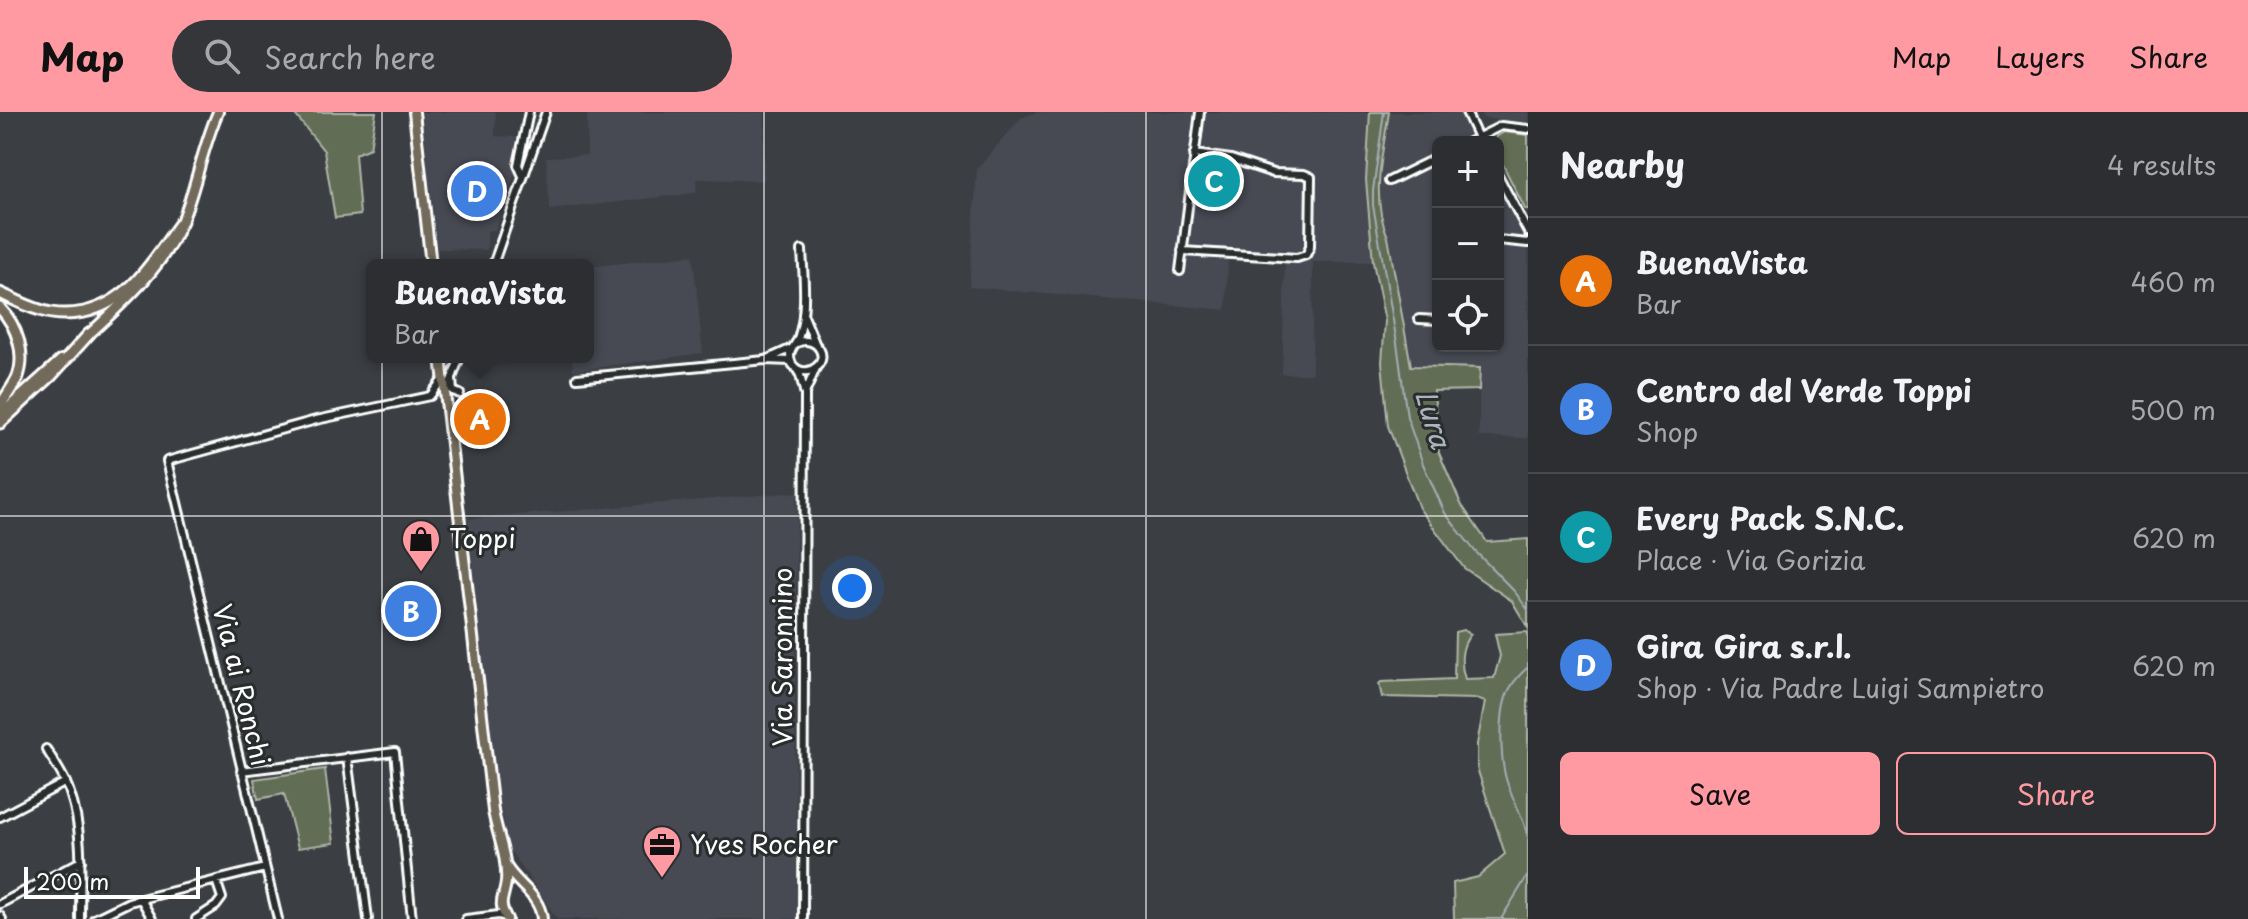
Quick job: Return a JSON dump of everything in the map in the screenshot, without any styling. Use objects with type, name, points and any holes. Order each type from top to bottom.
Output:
[{"type":"highway","points":[[0,293],[55,313],[79,313],[100,307],[117,298],[140,278],[182,221]]},
{"type":"highway","points":[[0,308],[15,331],[21,350],[17,378],[0,406]]},
{"type":"highway","points":[[0,423],[51,376],[89,334]]},
{"type":"main road","points":[[0,415],[151,273],[182,221],[218,112]]},
{"type":"main road","points":[[414,112],[430,259]]},
{"type":"main road","points":[[443,363],[448,377],[445,395],[493,811],[505,865],[501,906],[506,918]]},
{"type":"main road","points":[[505,865],[513,878],[530,892],[543,917]]},
{"type":"main road","points":[[504,894],[513,887],[524,888]]},
{"type":"street","points":[[523,176],[518,165],[529,112]]},
{"type":"street","points":[[495,259],[546,112]]},
{"type":"street","points":[[1180,271],[1200,112]]},
{"type":"street","points":[[1466,112],[1477,136]]},
{"type":"street","points":[[1485,136],[1501,126],[1528,129]]},
{"type":"street","points":[[1182,251],[1297,258],[1306,255],[1310,247],[1311,177],[1273,173],[1231,159],[1194,154]]},
{"type":"street","points":[[1389,181],[1432,160]]},
{"type":"street","points":[[1504,186],[1528,232]]},
{"type":"street","points":[[1504,241],[1528,243]]},
{"type":"street","name":"Via Saronnino","points":[[802,250],[804,314],[790,352],[805,395],[803,919]]},
{"type":"street","name":"Via Saronnino","points":[[804,314],[821,352],[805,395]]},
{"type":"street","points":[[1419,319],[1432,320]]},
{"type":"street","points":[[765,360],[805,340],[815,343]]},
{"type":"street","points":[[577,378],[765,360],[793,364],[807,371],[816,368]]},
{"type":"street","points":[[456,363],[448,377],[453,391],[460,394]]},
{"type":"street","name":"Via ai Ronchi","points":[[278,919],[167,461],[316,420],[430,396],[448,377]]},
{"type":"street","points":[[46,749],[66,782],[74,811],[81,861],[80,919]]},
{"type":"street","points":[[241,771],[395,752],[412,919]]},
{"type":"street","points":[[347,757],[368,919]]},
{"type":"street","points":[[0,817],[66,782]]},
{"type":"street","points":[[0,904],[81,861]]},
{"type":"street","points":[[94,919],[141,899],[265,868]]},
{"type":"street","points":[[196,919],[216,906],[222,898],[216,880]]},
{"type":"street","points":[[141,899],[152,919]]},
{"type":"street","points":[[466,919],[499,915],[506,918]]},
{"type":"shaded area","points":[[422,112],[496,112],[495,136],[516,137],[513,168],[516,171],[495,230],[487,231],[487,250],[437,249]]},
{"type":"shaded area","points":[[587,112],[765,112],[764,181],[697,179],[696,193],[550,210],[546,157],[587,155]]},
{"type":"shaded area","points":[[1037,112],[1370,112],[1366,180],[1373,262],[1313,262],[1312,374],[1282,374],[1285,261],[1228,259],[1226,310],[969,287],[977,169],[1021,118]]},
{"type":"shaded area","points":[[1389,112],[1461,112],[1474,136],[1432,136],[1432,352],[1504,352],[1504,193],[1528,239],[1528,438],[1479,437],[1479,368],[1411,367],[1378,189]]},
{"type":"shaded area","points":[[1480,112],[1528,112],[1528,123],[1483,118]]},
{"type":"shaded area","points":[[693,255],[703,353],[573,371],[572,363],[594,363],[594,266]]},
{"type":"shaded area","points":[[797,492],[797,919],[557,919],[510,850],[494,776],[468,519]]},
{"type":"green space","points":[[293,112],[376,112],[370,148],[355,154],[360,215],[335,218],[324,151]]},
{"type":"green space","points":[[1370,112],[1389,112],[1380,175],[1380,206],[1411,366],[1480,368],[1479,390],[1434,391],[1439,453],[1461,504],[1487,542],[1528,539],[1528,628],[1512,601],[1464,568],[1419,508],[1388,426],[1382,362],[1385,321],[1373,262],[1366,180]]},
{"type":"green space","points":[[1504,132],[1528,135],[1528,210],[1504,167],[1504,136],[1498,136]]},
{"type":"green space","points":[[1463,630],[1471,634],[1462,655],[1465,679],[1494,678],[1500,656],[1495,634],[1528,632],[1528,919],[1454,919],[1453,883],[1478,877],[1505,854],[1477,768],[1477,744],[1485,702],[1477,699],[1382,697],[1379,684],[1454,679],[1455,632]]},
{"type":"green space","points":[[325,769],[334,843],[298,848],[284,794],[258,799],[254,779]]},
{"type":"waterway","name":"Lura","points":[[1384,112],[1373,205],[1407,417],[1423,464],[1445,513],[1528,610]]},
{"type":"waterway","name":"Lura","points":[[1528,667],[1515,680],[1506,697],[1501,741],[1505,776],[1528,838]]},
{"type":"waterway","name":"Lura","points":[[1501,919],[1528,875]]},
{"type":"place","name":"Every Pack S.N.C.","points":[[1214,181]]},
{"type":"place","name":"Gira Gira s.r.l.","points":[[477,191]]},
{"type":"place","name":"BuenaVista","points":[[480,419]]},
{"type":"place","name":"Toppi","points":[[421,573]]},
{"type":"place","name":"Centro del Verde Toppi","points":[[411,611]]},
{"type":"place","name":"Yves Rocher","points":[[662,879]]}]
